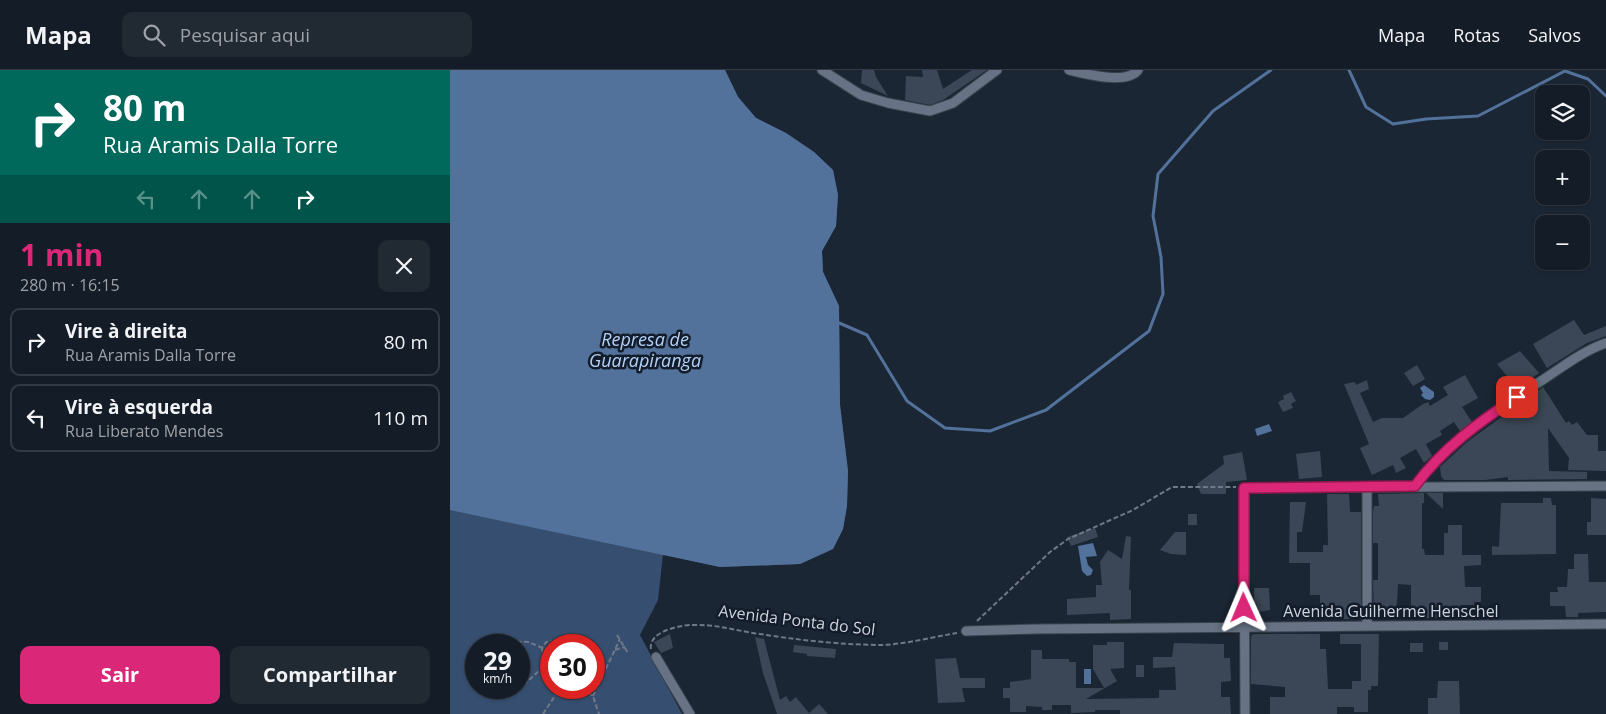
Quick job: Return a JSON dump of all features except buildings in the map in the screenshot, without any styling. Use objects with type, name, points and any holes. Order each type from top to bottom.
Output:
[{"type":"street","points":[[822,70],[861,95],[888,103],[930,111],[952,103],[997,70]]},
{"type":"street","points":[[1069,70],[1122,77],[1135,74],[1138,70]]},
{"type":"street","points":[[1415,486],[1437,460],[1478,423],[1576,357],[1606,343]]},
{"type":"street","points":[[1245,714],[1244,488],[1606,486]]},
{"type":"street","points":[[1367,487],[1367,626]]},
{"type":"street","name":"Avenida Guilherme Henschel","points":[[966,631],[1606,624]]},
{"type":"street","points":[[656,658],[690,714]]},
{"type":"path","points":[[966,631],[1050,552],[1068,539],[1133,510],[1172,488],[1244,488]]},
{"type":"path","name":"Avenida Ponta do Sol","points":[[656,658],[650,644],[654,638],[669,630],[692,625],[717,625],[760,634],[884,645],[966,631]]},
{"type":"path","points":[[617,635],[628,653]]},
{"type":"path","points":[[605,670],[620,639]]},
{"type":"path","points":[[614,650],[625,647]]},
{"type":"path","points":[[530,680],[540,671]]},
{"type":"path","points":[[543,714],[553,699]]},
{"type":"path","points":[[594,699],[599,714]]},
{"type":"shaded area","name":"Represa de Guarapiranga","points":[[450,70],[725,70],[738,97],[756,118],[786,133],[814,152],[833,170],[838,195],[836,226],[822,251],[823,272],[839,306],[840,405],[848,471],[847,506],[843,529],[833,549],[800,564],[720,567],[663,554],[658,600],[640,635],[682,714],[450,714]]},
{"type":"water","name":"Represa de Guarapiranga","points":[[450,70],[725,70],[738,97],[756,118],[786,133],[814,152],[833,170],[838,195],[836,226],[822,251],[823,272],[839,306],[840,405],[848,471],[847,506],[843,529],[833,549],[800,564],[720,567],[450,510]]},
{"type":"water","points":[[1424,385],[1434,392],[1434,397],[1430,400],[1425,399],[1421,395],[1423,393],[1420,388]]},
{"type":"water","points":[[1269,424],[1272,431],[1257,436],[1255,429]]},
{"type":"water","points":[[1093,543],[1097,556],[1086,557],[1088,565],[1093,570],[1091,575],[1087,576],[1082,571],[1078,546]]},
{"type":"water","points":[[1084,669],[1091,669],[1091,684],[1084,684]]},
{"type":"waterway","points":[[837,322],[867,335],[907,401],[945,428],[990,431],[1046,410],[1149,331],[1163,294],[1161,257],[1153,216],[1158,174],[1213,111],[1271,70]]},
{"type":"waterway","points":[[1349,70],[1366,107],[1393,124],[1426,119],[1478,116],[1565,71],[1588,79],[1606,96]]},
{"type":"route","points":[[1244,608],[1244,488],[1415,486],[1424,473],[1478,423],[1517,397]]}]
